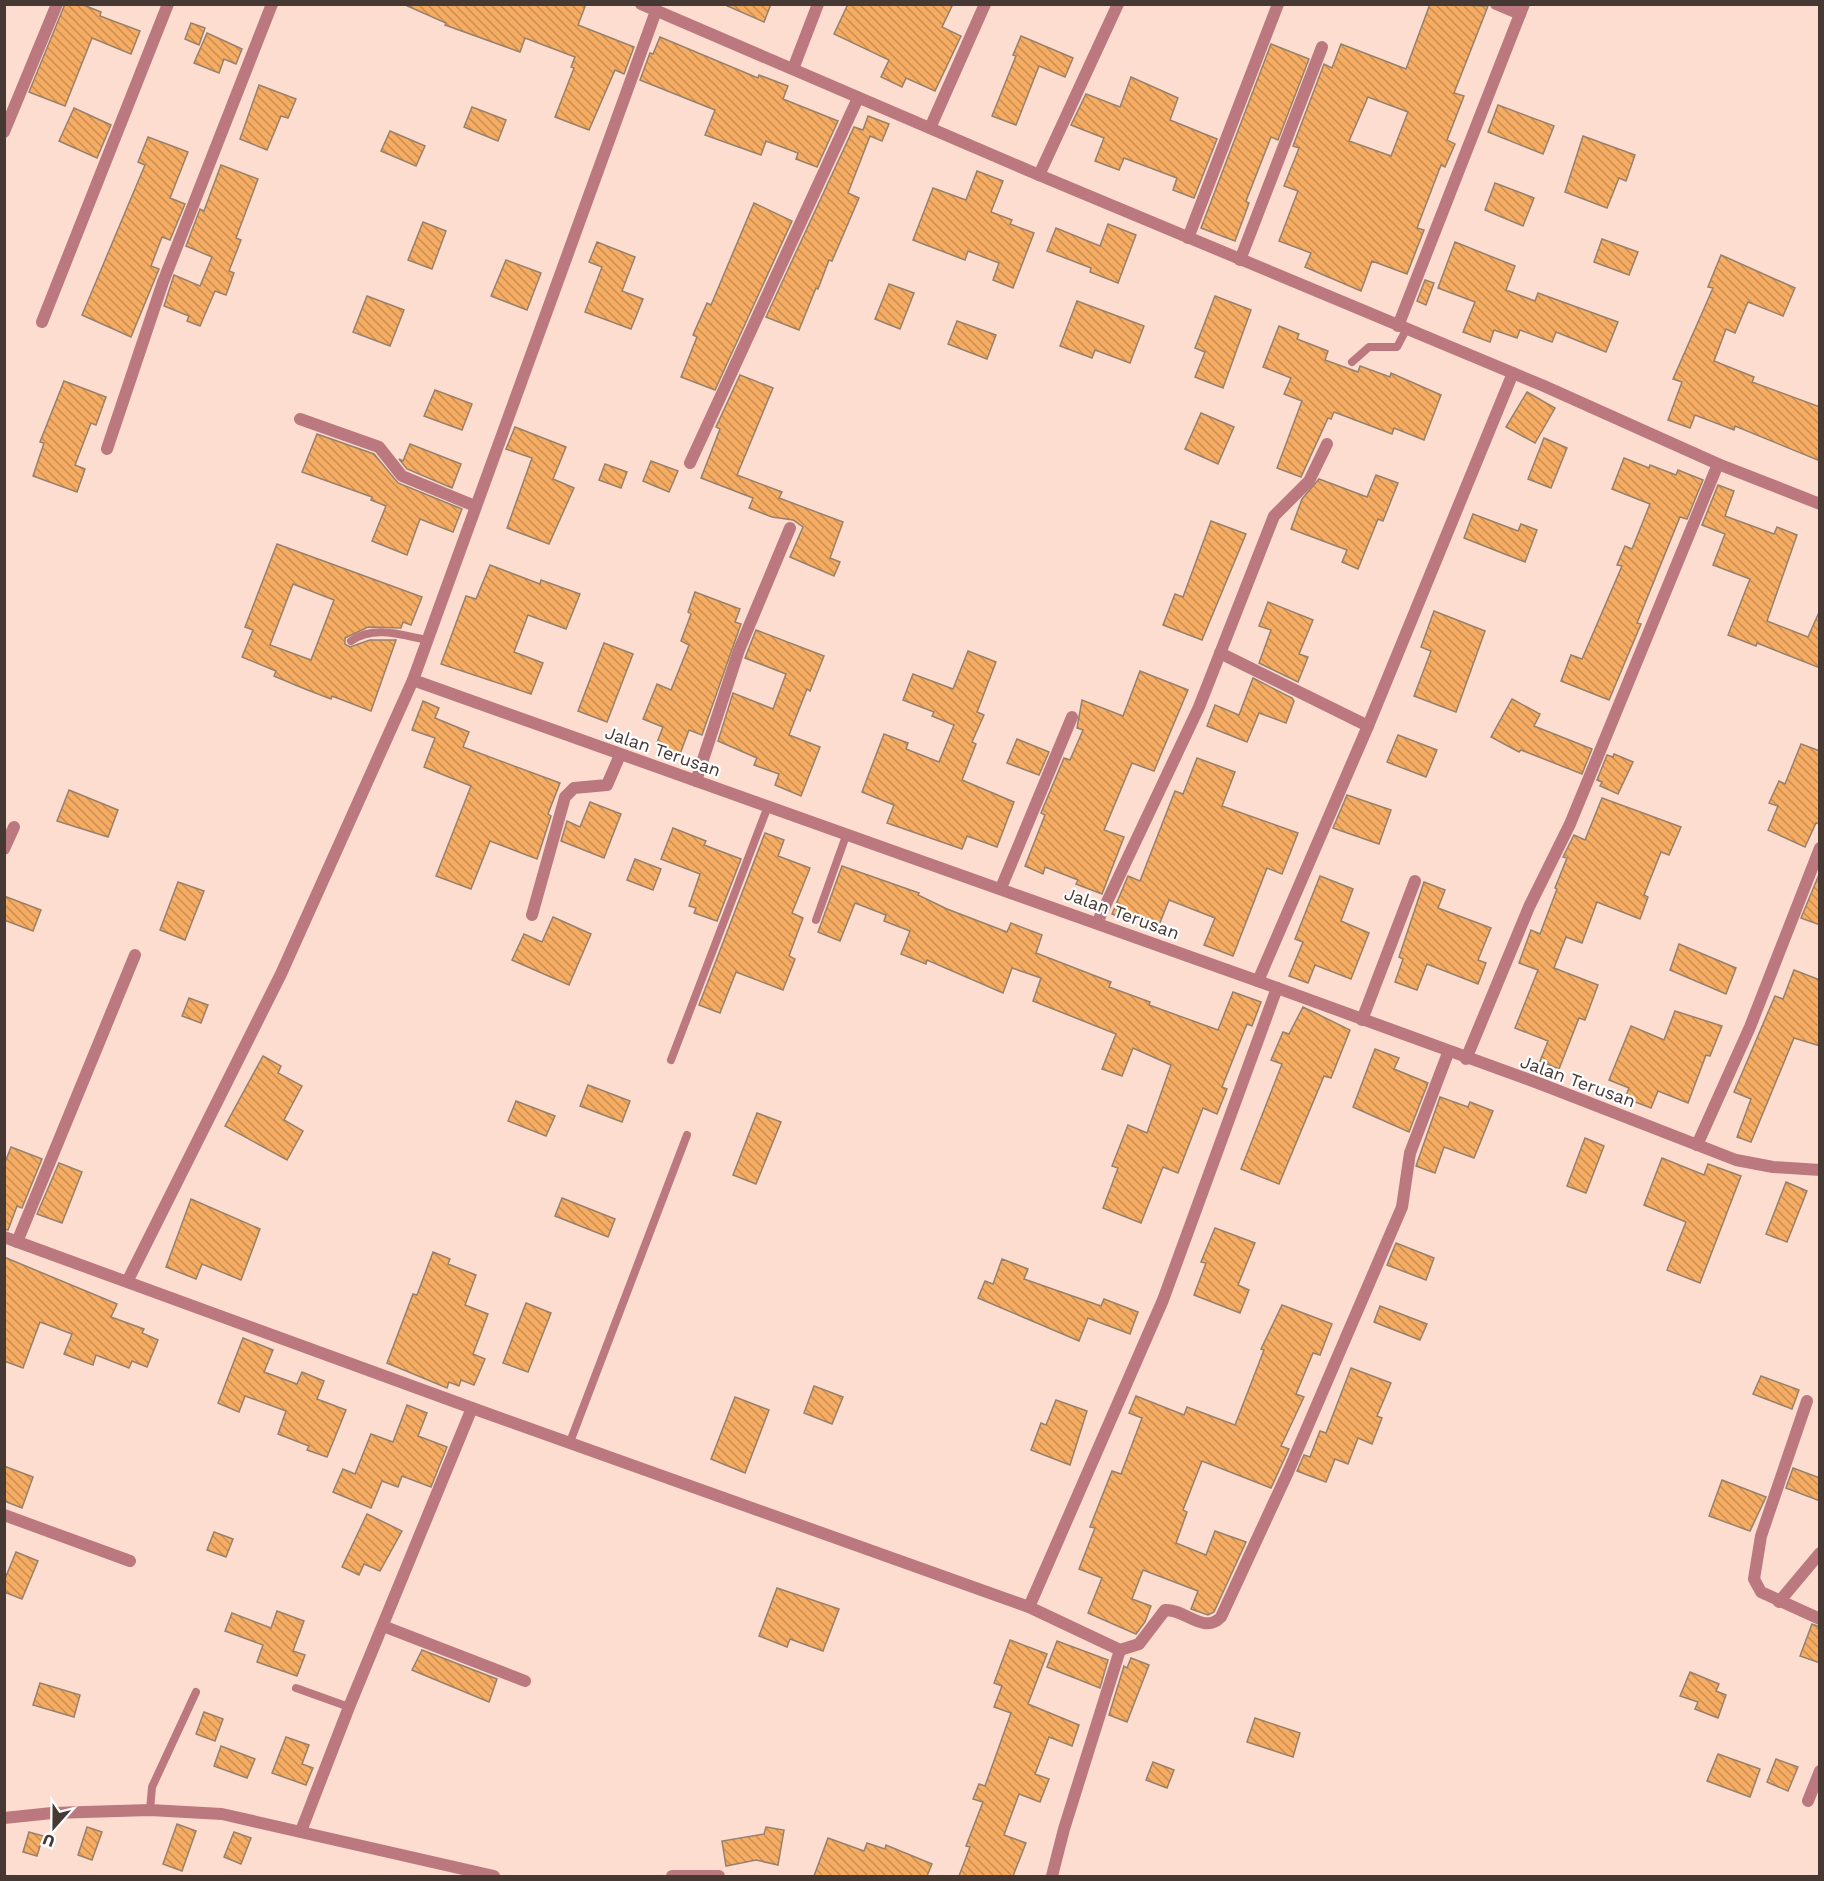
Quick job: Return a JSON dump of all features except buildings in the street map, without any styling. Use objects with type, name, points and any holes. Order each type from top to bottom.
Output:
[{"type":"street","points":[[4,132],[57,4]]},
{"type":"street","points":[[42,322],[168,4]]},
{"type":"street","points":[[107,449],[163,282],[272,4]]},
{"type":"street","points":[[641,4],[1039,175],[1513,373],[1718,464],[1820,504]]},
{"type":"street","points":[[793,69],[818,4]]},
{"type":"street","points":[[930,128],[985,4]]},
{"type":"street","points":[[1039,175],[1118,4]]},
{"type":"street","points":[[1188,237],[1278,4]]},
{"type":"street","points":[[1402,328],[1522,9],[1496,4]]},
{"type":"street","points":[[128,1280],[281,974],[413,680],[656,11]]},
{"type":"street","points":[[1240,260],[1322,47]]},
{"type":"street","points":[[690,463],[858,98]]},
{"type":"street","points":[[1258,981],[1368,726],[1513,373]]},
{"type":"street","points":[[300,419],[379,447],[402,476],[475,506]]},
{"type":"street","points":[[1097,923],[1199,707],[1274,516],[1309,481],[1327,444]]},
{"type":"street","points":[[1466,1059],[1529,906],[1575,813],[1718,464]]},
{"type":"street","points":[[696,781],[739,650],[790,528]]},
{"type":"street","points":[[1220,652],[1368,726]]},
{"type":"street","name":"Jalan Terusan","points":[[413,680],[1001,888],[1448,1053],[1546,1086],[1745,1162],[1773,1167],[1820,1170]]},
{"type":"street","points":[[1001,888],[1072,717]]},
{"type":"street","points":[[532,915],[565,797],[574,788],[607,785],[620,755]]},
{"type":"street","points":[[4,849],[14,827]]},
{"type":"street","points":[[1697,1145],[1750,1027],[1820,848]]},
{"type":"street","points":[[1362,1020],[1415,881]]},
{"type":"street","points":[[17,1242],[135,955]]},
{"type":"street","points":[[1029,1607],[1163,1300],[1277,988]]},
{"type":"street","points":[[4,1237],[128,1280],[472,1408],[1029,1607],[1120,1650],[1139,1644],[1166,1610],[1172,1610],[1205,1624],[1212,1624],[1221,1617],[1288,1472],[1402,1208],[1410,1153],[1448,1053]]},
{"type":"street","points":[[1807,1401],[1761,1536],[1754,1579],[1761,1592],[1820,1619]]},
{"type":"street","points":[[303,1827],[349,1707],[472,1408]]},
{"type":"street","points":[[4,1515],[130,1561]]},
{"type":"street","points":[[1779,1602],[1820,1553]]},
{"type":"street","points":[[383,1626],[525,1682]]},
{"type":"street","points":[[1052,1876],[1064,1828],[1120,1650]]},
{"type":"street","points":[[1808,1802],[1820,1771]]},
{"type":"street","points":[[4,1818],[149,1807],[222,1814],[303,1827],[494,1876]]},
{"type":"street","points":[[672,1876],[719,1876]]},
{"type":"lane","points":[[1352,362],[1369,348],[1397,347],[1402,328]]},
{"type":"lane","points":[[351,641],[362,633],[389,632],[427,640]]},
{"type":"lane","points":[[671,1060],[768,806]]},
{"type":"lane","points":[[816,920],[847,833]]},
{"type":"lane","points":[[570,1442],[687,1135]]},
{"type":"lane","points":[[296,1688],[349,1707]]},
{"type":"lane","points":[[149,1807],[152,1787],[196,1692]]}]
